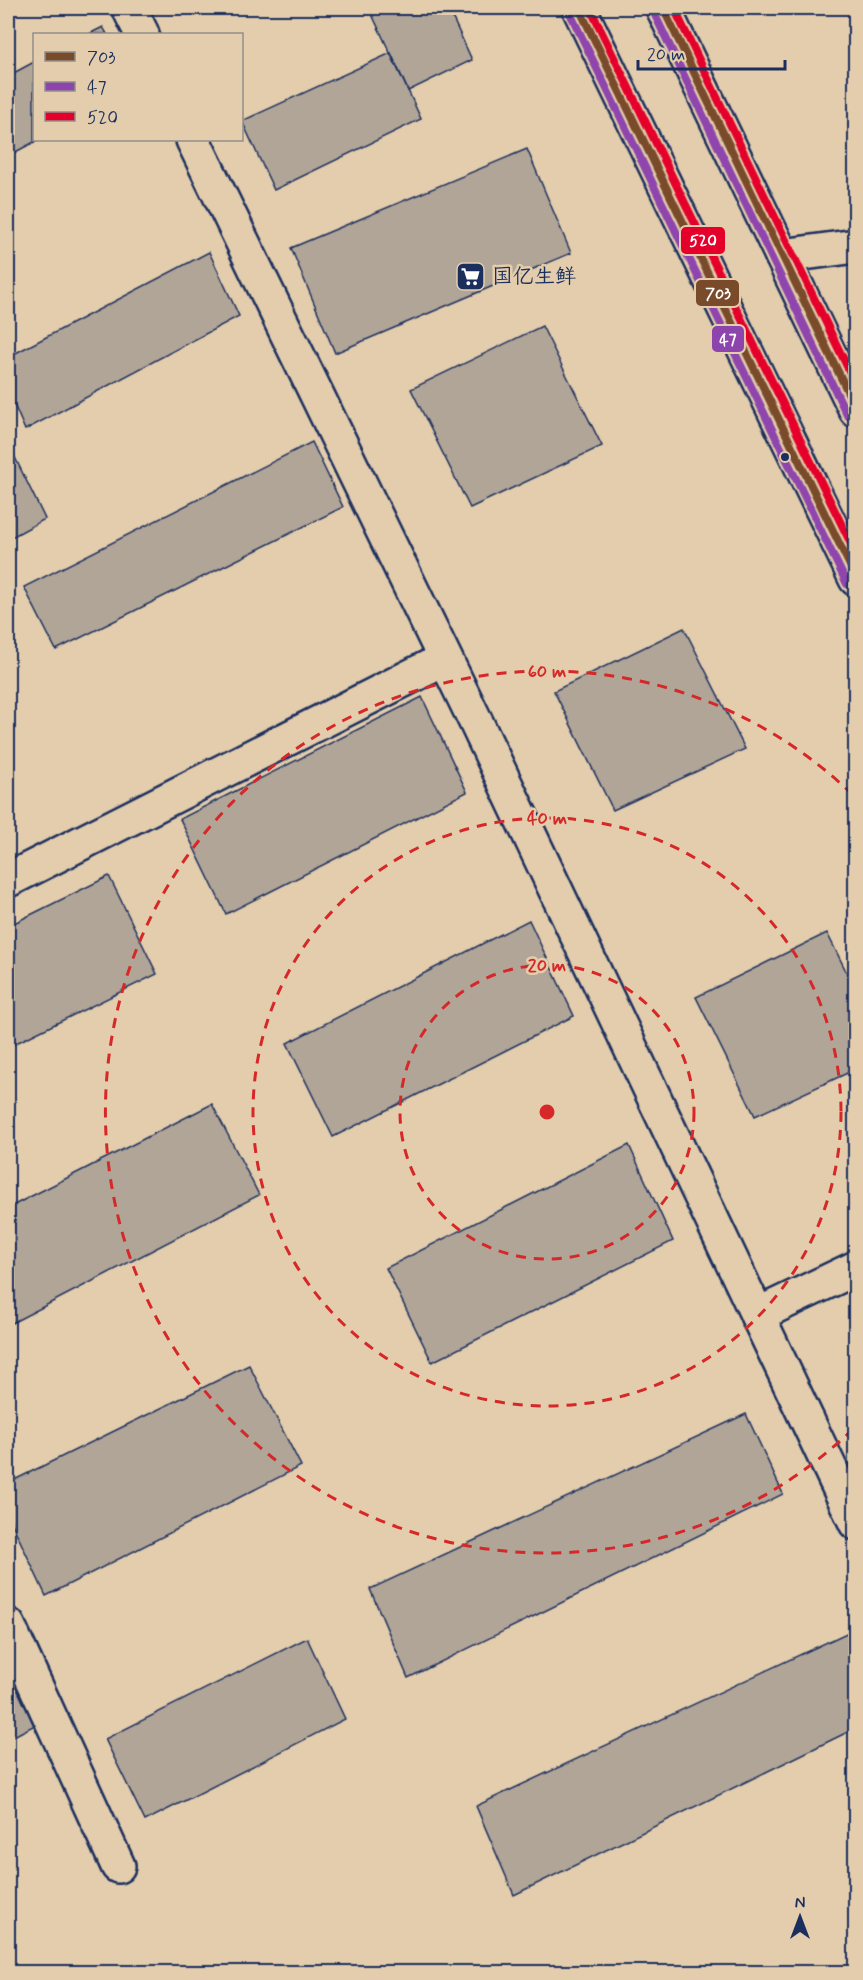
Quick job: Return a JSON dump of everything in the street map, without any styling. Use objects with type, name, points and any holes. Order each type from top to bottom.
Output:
[{"type":"street","points":[[129,8],[142,33]]},
{"type":"street","points":[[579,8],[855,579]]},
{"type":"street","points":[[663,8],[855,410]]},
{"type":"street","points":[[193,141],[445,659],[855,1523]]},
{"type":"street","points":[[782,256],[855,246]]},
{"type":"street","points":[[8,880],[445,659]]},
{"type":"street","points":[[757,1315],[855,1268]]},
{"type":"street","points":[[8,1625],[118,1866]]},
{"type":"building","points":[[369,8],[448,8],[472,60],[408,91]]},
{"type":"building","points":[[103,27],[106,33],[91,33]]},
{"type":"building","points":[[391,53],[421,119],[274,190],[243,121]]},
{"type":"building","points":[[33,63],[33,141],[36,141],[8,156],[8,76]]},
{"type":"building","points":[[527,149],[571,253],[335,353],[291,248]]},
{"type":"building","points":[[209,252],[239,316],[25,430],[12,400],[8,403],[8,357]]},
{"type":"building","points":[[542,326],[602,446],[470,508],[411,389]]},
{"type":"building","points":[[312,442],[343,507],[56,650],[24,587]]},
{"type":"building","points":[[8,443],[45,519],[8,539]]},
{"type":"building","points":[[684,628],[745,749],[613,810],[554,691]]},
{"type":"building","points":[[422,697],[467,792],[226,914],[180,819]]},
{"type":"building","points":[[109,876],[157,974],[8,1047],[8,926]]},
{"type":"building","points":[[529,920],[574,1016],[333,1137],[287,1043]]},
{"type":"building","points":[[827,933],[856,991],[856,1069],[755,1116],[696,997]]},
{"type":"building","points":[[212,1104],[259,1195],[8,1325],[8,1208]]},
{"type":"building","points":[[629,1145],[673,1241],[432,1362],[386,1268]]},
{"type":"building","points":[[249,1365],[301,1466],[46,1596],[8,1515],[8,1483]]},
{"type":"building","points":[[746,1414],[783,1494],[408,1678],[370,1589]]},
{"type":"building","points":[[853,1630],[856,1636],[856,1728],[514,1895],[476,1806]]},
{"type":"building","points":[[307,1638],[345,1719],[145,1821],[105,1739]]},
{"type":"building","points":[[8,1663],[37,1724],[8,1739]]},
{"type":"transit line","name":"703","points":[[579,8],[856,578]]},
{"type":"transit line","name":"520","points":[[590,8],[856,554]]},
{"type":"transit line","name":"703","points":[[663,8],[856,409]]},
{"type":"transit line","name":"520","points":[[674,8],[856,385]]},
{"type":"transit line","name":"47","points":[[570,13],[847,584]]},
{"type":"transit line","name":"47","points":[[654,13],[847,415]]},
{"type":"place","name":"国亿生鲜","points":[[471,276]]}]
